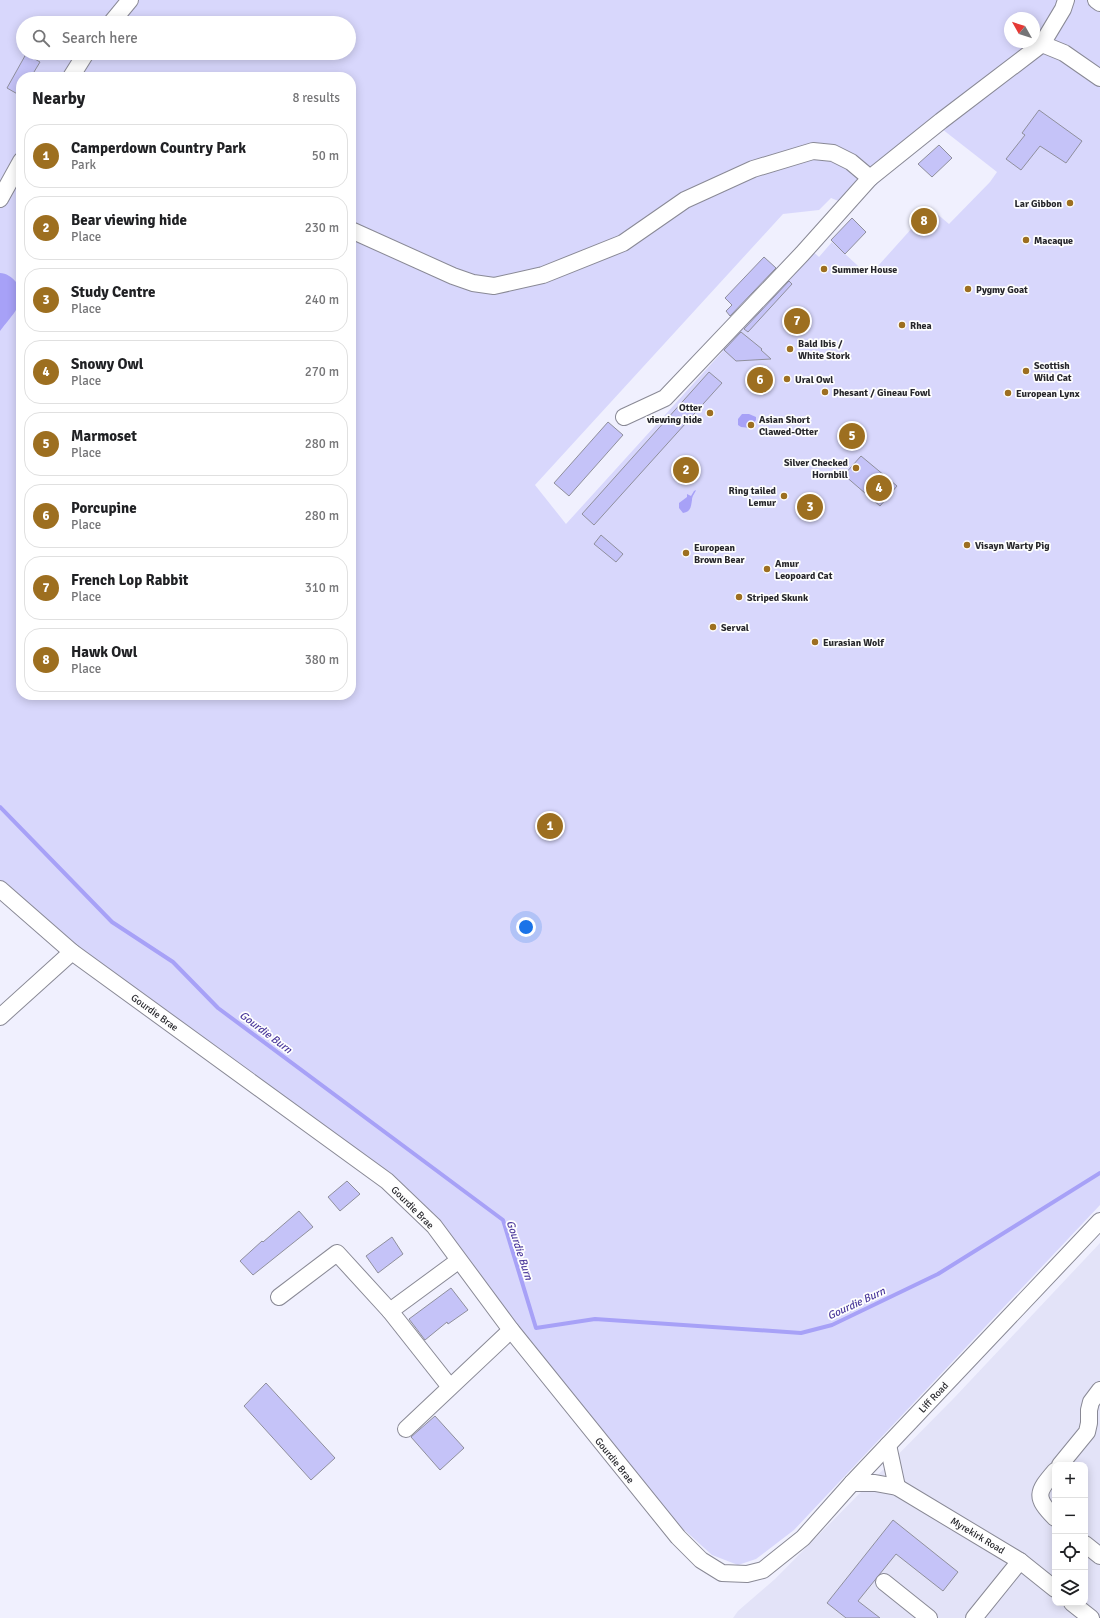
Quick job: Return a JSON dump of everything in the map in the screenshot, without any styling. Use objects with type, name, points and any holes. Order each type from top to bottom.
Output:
[{"type":"street","points":[[117,16],[130,0]]},
{"type":"street","points":[[624,417],[665,398],[802,254],[870,178],[1042,44],[1063,9],[1066,0]]},
{"type":"street","points":[[1096,0],[1100,4]]},
{"type":"street","points":[[1042,44],[1064,53],[1100,78]]},
{"type":"street","points":[[74,72],[82,60]]},
{"type":"street","points":[[356,232],[453,276],[473,283],[494,286],[543,275],[623,243],[685,200],[753,169],[813,151],[833,153],[851,162],[870,178]]},
{"type":"street","points":[[0,199],[16,170]]},
{"type":"street","name":"Gourdie Brae","points":[[0,889],[72,952],[387,1181],[434,1226],[458,1261],[511,1330],[678,1538],[696,1555],[722,1573],[747,1574],[763,1570]]},
{"type":"street","points":[[0,1016],[72,952]]},
{"type":"street","name":"Liff Road","points":[[763,1570],[803,1538],[888,1444],[1100,1221]]},
{"type":"street","points":[[279,1297],[337,1253],[390,1311],[450,1387]]},
{"type":"street","points":[[390,1311],[458,1261]]},
{"type":"street","points":[[406,1429],[511,1330]]},
{"type":"street","points":[[1062,1462],[1087,1432],[1090,1406],[1100,1390]]},
{"type":"street","points":[[888,1444],[897,1487]]},
{"type":"street","points":[[1052,1474],[1042,1486],[1040,1492],[1041,1501],[1052,1514]]},
{"type":"street","name":"Myrekirk Road","points":[[852,1483],[875,1483],[897,1487],[1020,1561],[1052,1587]]},
{"type":"street","points":[[1088,1546],[1100,1556]]},
{"type":"street","points":[[974,1618],[1020,1561]]},
{"type":"street","points":[[884,1582],[929,1618]]},
{"type":"street","points":[[1076,1606],[1091,1618]]},
{"type":"shaded area","points":[[0,0],[1100,0],[1100,1205],[794,1530],[756,1559],[738,1565],[712,1555],[680,1526],[511,1330],[434,1226],[0,889]],"holes":[[[942,129],[997,172],[990,182],[949,224],[930,208],[869,276],[832,242],[819,257],[810,249],[719,347],[723,351],[566,524],[535,485],[783,214],[819,210],[831,198],[846,204],[868,192],[923,143]]]},
{"type":"shaded area","points":[[0,273],[2,273],[11,277],[16,282],[16,310],[0,331]]},
{"type":"shaded area","points":[[742,414],[749,414],[756,417],[756,420],[751,428],[741,427],[738,425],[738,419]]},
{"type":"shaded area","points":[[696,490],[692,497],[690,508],[688,511],[683,513],[679,508],[679,503],[687,497],[687,494],[691,496]]},
{"type":"shaded area","points":[[1100,1243],[1100,1618],[733,1618],[738,1611],[775,1579],[954,1398]]},
{"type":"building","points":[[23,60],[36,60],[40,62],[34,72],[16,72],[16,93],[7,88]]},
{"type":"building","points":[[1039,110],[1082,141],[1066,163],[1040,146],[1021,170],[1006,159],[1025,135],[1022,133]]},
{"type":"building","points":[[939,145],[952,158],[932,177],[918,164]]},
{"type":"building","points":[[852,218],[866,232],[845,254],[831,240]]},
{"type":"building","points":[[764,257],[776,268],[730,316],[726,311],[732,305],[725,298]]},
{"type":"building","points":[[789,281],[792,284],[748,332],[744,329]]},
{"type":"building","points":[[741,332],[762,349],[761,350],[771,359],[736,361],[724,350]]},
{"type":"building","points":[[709,372],[722,383],[594,525],[582,514]]},
{"type":"building","points":[[608,422],[623,435],[569,496],[554,483]]},
{"type":"building","points":[[861,456],[897,486],[880,506],[844,475]]},
{"type":"building","points":[[683,463],[689,463],[693,467],[693,473],[689,477],[683,477],[679,473],[679,467]]},
{"type":"building","points":[[808,495],[823,508],[812,520],[798,506]]},
{"type":"building","points":[[601,535],[623,554],[616,562],[594,544]]},
{"type":"building","points":[[347,1181],[360,1194],[340,1211],[328,1197]]},
{"type":"building","points":[[299,1211],[313,1227],[253,1275],[240,1261]]},
{"type":"building","points":[[392,1237],[403,1254],[378,1273],[366,1256]]},
{"type":"building","points":[[451,1288],[468,1310],[448,1324],[447,1322],[425,1340],[409,1319]]},
{"type":"building","points":[[266,1383],[335,1458],[311,1480],[244,1406]]},
{"type":"building","points":[[435,1416],[464,1448],[440,1470],[411,1437]]},
{"type":"building","points":[[893,1520],[958,1572],[943,1591],[896,1554],[858,1601],[880,1618],[846,1618],[827,1603]]},
{"type":"waterway","name":"Gourdie Burn","points":[[0,807],[112,922],[173,962],[218,1008],[503,1220],[536,1328],[595,1319],[801,1333],[832,1325],[938,1274],[1100,1173]]},
{"type":"place","name":"Lar Gibbon","points":[[1070,203]]},
{"type":"place","name":"Hawk Owl","points":[[924,221]]},
{"type":"place","name":"Macaque","points":[[1026,240]]},
{"type":"place","name":"Summer House","points":[[824,269]]},
{"type":"place","name":"Pygmy Goat","points":[[968,289]]},
{"type":"place","name":"French Lop Rabbit","points":[[797,321]]},
{"type":"place","name":"Rhea","points":[[902,325]]},
{"type":"place","name":"Bald Ibis / White Stork","points":[[790,349]]},
{"type":"place","name":"Scottish Wild Cat","points":[[1026,371]]},
{"type":"place","name":"Ural Owl","points":[[787,379]]},
{"type":"place","name":"Porcupine","points":[[760,380]]},
{"type":"place","name":"Phesant / Gineau Fowl","points":[[825,392]]},
{"type":"place","name":"European Lynx","points":[[1008,393]]},
{"type":"place","name":"Otter viewing hide","points":[[710,413]]},
{"type":"place","name":"Asian Short Clawed-Otter","points":[[751,425]]},
{"type":"place","name":"Marmoset","points":[[852,436]]},
{"type":"place","name":"Silver Checked Hornbill","points":[[856,468]]},
{"type":"place","name":"Bear viewing hide","points":[[686,470]]},
{"type":"place","name":"Snowy Owl","points":[[879,488]]},
{"type":"place","name":"Ring tailed Lemur","points":[[784,496]]},
{"type":"place","name":"Study Centre","points":[[810,507]]},
{"type":"place","name":"Visayn Warty Pig","points":[[967,545]]},
{"type":"place","name":"European Brown Bear","points":[[686,553]]},
{"type":"place","name":"Amur Leopoard Cat","points":[[767,569]]},
{"type":"place","name":"Striped Skunk","points":[[739,597]]},
{"type":"place","name":"Serval","points":[[713,627]]},
{"type":"place","name":"Eurasian Wolf","points":[[815,642]]},
{"type":"place","name":"Camperdown Country Park","points":[[550,826]]}]
